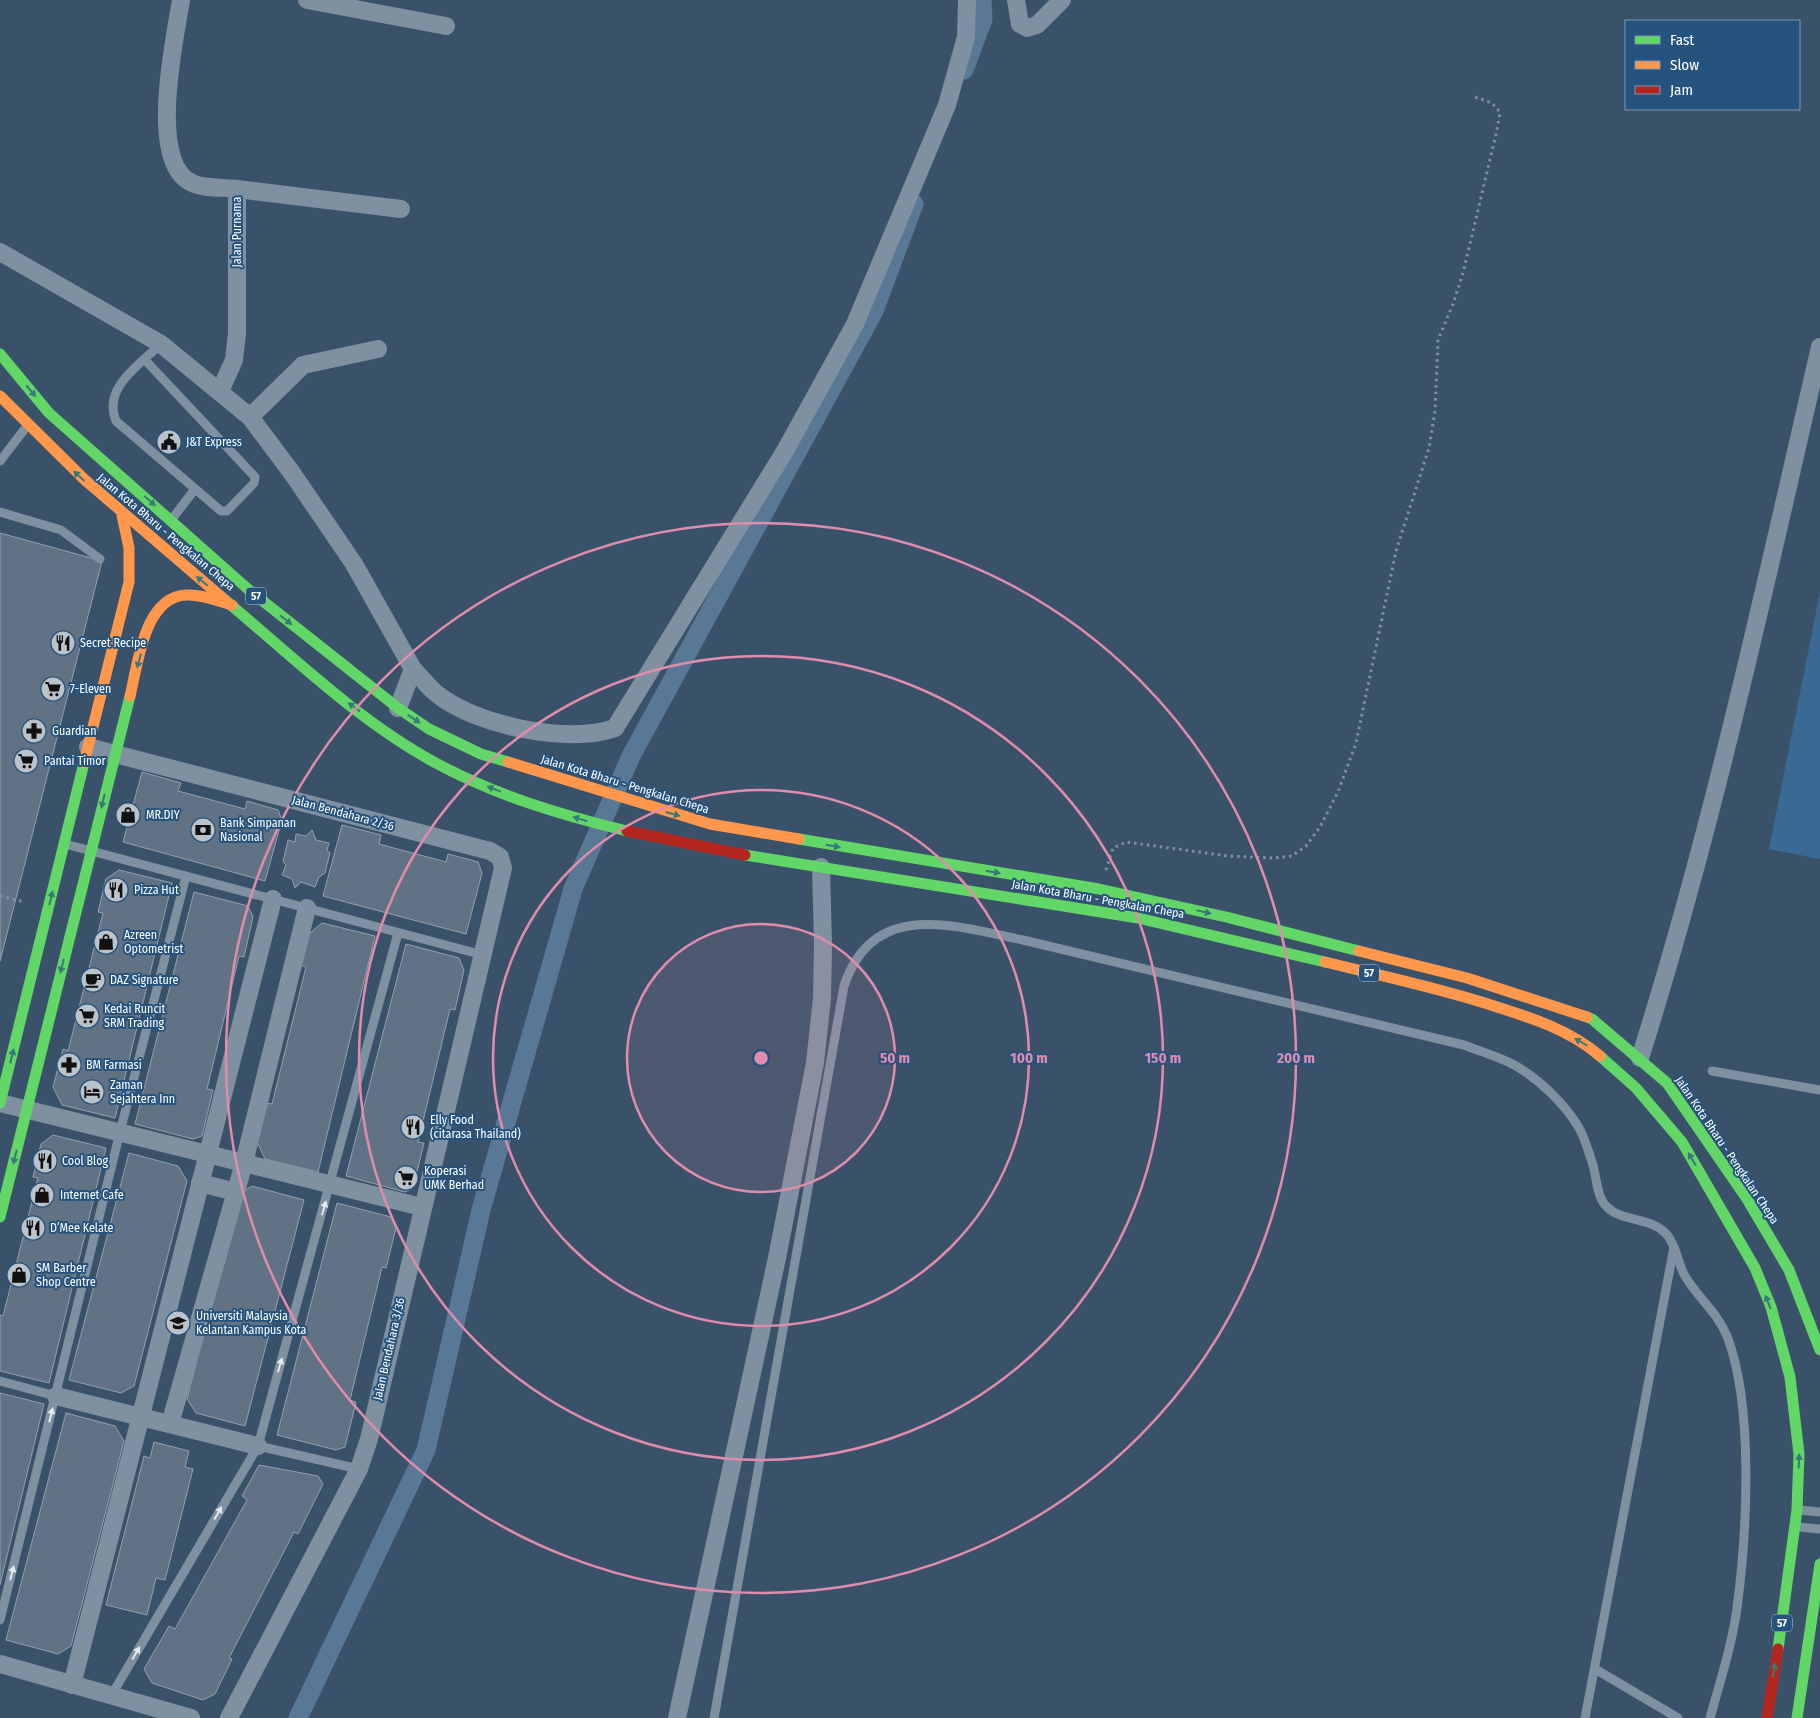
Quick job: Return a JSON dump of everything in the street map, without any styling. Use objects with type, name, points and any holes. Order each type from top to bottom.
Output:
[{"type":"main road","name":"Jalan Kota Bharu - Pengkalan Chepa","points":[[0,354],[49,413],[249,590],[398,708],[429,729],[481,754],[710,824],[1099,889],[1226,916],[1467,978],[1592,1019],[1667,1083],[1747,1199],[1789,1270],[1820,1346]]},
{"type":"main road","name":"Jalan Kota Bharu - Pengkalan Chepa","points":[[0,396],[27,426],[122,515],[350,705],[416,750],[464,777],[539,807],[622,832],[703,849],[1138,918],[1185,928],[1454,993],[1536,1019],[1585,1043],[1636,1088],[1682,1142],[1755,1268],[1771,1308],[1790,1377],[1799,1454],[1797,1510],[1767,1718]]},
{"type":"main road","points":[[0,1103],[129,582],[131,556],[129,537],[122,515]]},
{"type":"main road","points":[[0,1217],[114,754],[150,620],[159,605],[171,598],[184,594],[232,605]]},
{"type":"main road","points":[[1797,1718],[1820,1564]]},
{"type":"main road","points":[[1807,1657],[1820,1621]]},
{"type":"street","name":"Jalan Purnama","points":[[181,0],[167,98],[166,126],[169,148],[181,176],[192,184],[237,189],[237,333],[234,360],[220,391]]},
{"type":"street","points":[[308,0],[446,26]]},
{"type":"street","points":[[0,252],[161,344],[250,417],[292,473],[354,564],[413,669],[437,694],[470,713],[529,731],[579,735],[602,733],[615,728],[785,451],[855,324],[947,105],[966,37],[967,0]]},
{"type":"street","points":[[1016,0],[1020,24],[1027,28],[1037,25],[1062,0]]},
{"type":"street","points":[[237,189],[401,209]]},
{"type":"street","points":[[1640,1058],[1665,979],[1732,734],[1820,347]]},
{"type":"street","points":[[250,417],[303,365],[378,349]]},
{"type":"street","points":[[398,708],[413,669]]},
{"type":"street","name":"Jalan Bendahara 2/36","points":[[88,747],[490,851],[500,857],[503,868],[482,955]]},
{"type":"street","points":[[677,1718],[777,1258],[814,1063],[822,998],[823,945],[820,867]]},
{"type":"street","points":[[72,1684],[139,1416],[273,899]]},
{"type":"street","points":[[170,1424],[244,1163],[307,908]]},
{"type":"street","name":"Jalan Bendahara 3/36","points":[[229,1718],[359,1469],[369,1439],[482,955]]},
{"type":"street","points":[[0,1103],[422,1207]]},
{"type":"street","points":[[200,1183],[236,1192]]},
{"type":"street","points":[[56,1396],[258,1446]]},
{"type":"street","points":[[0,1664],[191,1718]]},
{"type":"lane","points":[[145,360],[255,477],[254,483],[227,511],[221,511],[116,421],[112,411],[117,387],[161,344]]},
{"type":"lane","points":[[0,461],[27,426]]},
{"type":"lane","points":[[171,520],[195,488]]},
{"type":"lane","points":[[0,512],[61,530],[100,559]]},
{"type":"lane","points":[[64,844],[482,955]]},
{"type":"lane","points":[[0,1620],[120,1132],[186,876]]},
{"type":"lane","points":[[714,1718],[844,986],[850,967],[865,948],[884,934],[905,925],[931,924],[964,928],[1464,1044],[1516,1066],[1554,1096],[1579,1129],[1595,1172],[1600,1196],[1606,1207],[1660,1228],[1667,1235],[1685,1275],[1717,1315],[1727,1336],[1736,1368],[1742,1407],[1745,1473],[1743,1541],[1736,1610],[1710,1718]]},
{"type":"lane","points":[[111,1696],[258,1446],[398,933]]},
{"type":"lane","points":[[1712,1070],[1820,1090]]},
{"type":"lane","points":[[1585,1718],[1674,1247]]},
{"type":"lane","points":[[0,1381],[56,1396]]},
{"type":"lane","points":[[258,1446],[359,1469]]},
{"type":"lane","points":[[1797,1510],[1820,1512]]},
{"type":"lane","points":[[1795,1527],[1820,1529]]},
{"type":"lane","points":[[1595,1669],[1678,1718]]},
{"type":"path","points":[[1099,889],[1113,848],[1126,842],[1228,856],[1273,858],[1292,856],[1306,846],[1320,828],[1338,792],[1356,743],[1396,550],[1429,448],[1436,402],[1438,340],[1454,304],[1463,273],[1497,130],[1500,112],[1492,103],[1474,97]]},
{"type":"path","points":[[0,896],[25,902]]},
{"type":"shaded area","points":[[1820,592],[1820,859],[1769,849]]},
{"type":"building","name":"Pantai Timor","points":[[0,533],[102,561],[0,961]]},
{"type":"building","points":[[142,772],[181,783],[178,791],[245,809],[247,801],[278,810],[282,820],[265,881],[123,842]]},
{"type":"building","points":[[342,825],[381,835],[379,844],[446,862],[448,854],[478,862],[482,873],[466,934],[323,896]]},
{"type":"building","points":[[312,830],[316,840],[329,843],[327,850],[330,853],[325,873],[319,877],[315,887],[301,882],[295,888],[292,879],[282,875],[286,865],[283,862],[288,840],[295,842],[296,834],[306,836]]},
{"type":"building","points":[[119,870],[172,883],[115,1118],[62,1105],[53,1087],[63,1049],[68,1051],[103,913],[98,912],[106,879]]},
{"type":"building","points":[[194,892],[248,906],[253,917],[244,957],[239,956],[207,1089],[213,1090],[202,1136],[193,1139],[135,1124]]},
{"type":"building","points":[[322,923],[375,936],[318,1172],[265,1159],[256,1140],[266,1103],[272,1104],[306,967],[301,965],[310,933]]},
{"type":"building","points":[[406,944],[459,958],[464,970],[455,1010],[450,1009],[418,1142],[424,1143],[413,1188],[405,1192],[346,1176]]},
{"type":"building","points":[[53,1135],[106,1148],[49,1383],[0,1371],[0,1315],[3,1316],[38,1178],[33,1177],[41,1144]]},
{"type":"building","points":[[129,1153],[178,1166],[187,1181],[134,1386],[121,1393],[69,1380]]},
{"type":"building","points":[[252,1186],[304,1200],[245,1426],[196,1413],[187,1399],[239,1194]]},
{"type":"building","points":[[337,1203],[391,1217],[396,1228],[386,1268],[382,1267],[350,1400],[356,1402],[345,1447],[336,1450],[277,1435]]},
{"type":"building","points":[[0,1393],[44,1404],[0,1585]]},
{"type":"building","points":[[66,1413],[115,1426],[124,1441],[71,1646],[58,1654],[6,1640]]},
{"type":"building","points":[[154,1442],[189,1451],[185,1467],[193,1469],[165,1580],[156,1578],[147,1615],[106,1605],[144,1456],[150,1458]]},
{"type":"building","points":[[259,1465],[318,1476],[323,1484],[298,1534],[294,1532],[229,1658],[232,1659],[215,1694],[203,1700],[152,1683],[144,1669],[169,1626],[175,1629],[247,1500],[242,1496]]},
{"type":"waterway","points":[[964,70],[983,19],[982,0]]},
{"type":"waterway","points":[[298,1718],[426,1450],[481,1210],[573,889],[631,756],[874,311],[914,204]]},
{"type":"traffic: fast","points":[[0,354],[49,413],[249,590],[398,708],[429,729],[481,754],[508,762]]},
{"type":"traffic: fast","points":[[225,600],[352,707],[378,727],[434,762],[457,774],[528,803],[627,831]]},
{"type":"traffic: fast","points":[[0,1217],[130,696]]},
{"type":"traffic: fast","points":[[0,1103],[84,763]]},
{"type":"traffic: fast","points":[[799,839],[1099,889],[1226,917],[1359,951]]},
{"type":"traffic: fast","points":[[745,855],[1138,918],[1325,962]]},
{"type":"traffic: fast","points":[[1587,1017],[1592,1019],[1667,1083],[1747,1199],[1789,1270],[1820,1350]]},
{"type":"traffic: fast","points":[[1600,1056],[1636,1088],[1682,1142],[1755,1268],[1771,1307],[1790,1377],[1799,1454],[1797,1510],[1778,1649]]},
{"type":"traffic: fast","points":[[1797,1718],[1820,1564]]},
{"type":"traffic: slow","points":[[0,396],[85,480],[225,600]]},
{"type":"traffic: slow","points":[[84,763],[129,582],[129,548],[122,515]]},
{"type":"traffic: slow","points":[[130,696],[145,634],[152,619],[161,607],[172,599],[186,595],[204,597],[232,605]]},
{"type":"traffic: slow","points":[[508,762],[710,824],[799,839]]},
{"type":"traffic: slow","points":[[1359,951],[1467,978],[1587,1017]]},
{"type":"traffic: slow","points":[[1325,962],[1410,982],[1522,1015],[1563,1032],[1600,1056]]},
{"type":"traffic: jam","points":[[627,831],[745,855]]},
{"type":"traffic: jam","points":[[1767,1718],[1778,1649]]},
{"type":"place","name":"J&T Express","points":[[169,442]]},
{"type":"place","name":"Secret Recipe","points":[[63,643]]},
{"type":"place","name":"7-Eleven","points":[[53,689]]},
{"type":"place","name":"Guardian","points":[[34,731]]},
{"type":"place","name":"Pantai Timor","points":[[26,761]]},
{"type":"place","name":"MR.DIY","points":[[128,815]]},
{"type":"place","name":"Bank Simpanan Nasional","points":[[203,830]]},
{"type":"place","name":"Pizza Hut","points":[[116,890]]},
{"type":"place","name":"Azreen Optometrist","points":[[106,942]]},
{"type":"place","name":"DAZ Signature","points":[[93,980]]},
{"type":"place","name":"Kedai Runcit SRM Trading","points":[[87,1016]]},
{"type":"place","name":"BM Farmasi","points":[[69,1065]]},
{"type":"place","name":"Zaman Sejahtera Inn","points":[[92,1092]]},
{"type":"place","name":"Elly Food (citarasa Thailand)","points":[[413,1127]]},
{"type":"place","name":"Cool Blog","points":[[45,1161]]},
{"type":"place","name":"Koperasi UMK Berhad","points":[[406,1178]]},
{"type":"place","name":"Internet Cafe","points":[[42,1195]]},
{"type":"place","name":"D’Mee Kelate","points":[[33,1228]]},
{"type":"place","name":"SM Barber Shop Centre","points":[[19,1275]]},
{"type":"place","name":"Universiti Malaysia Kelantan Kampus Kota","points":[[178,1323]]}]
